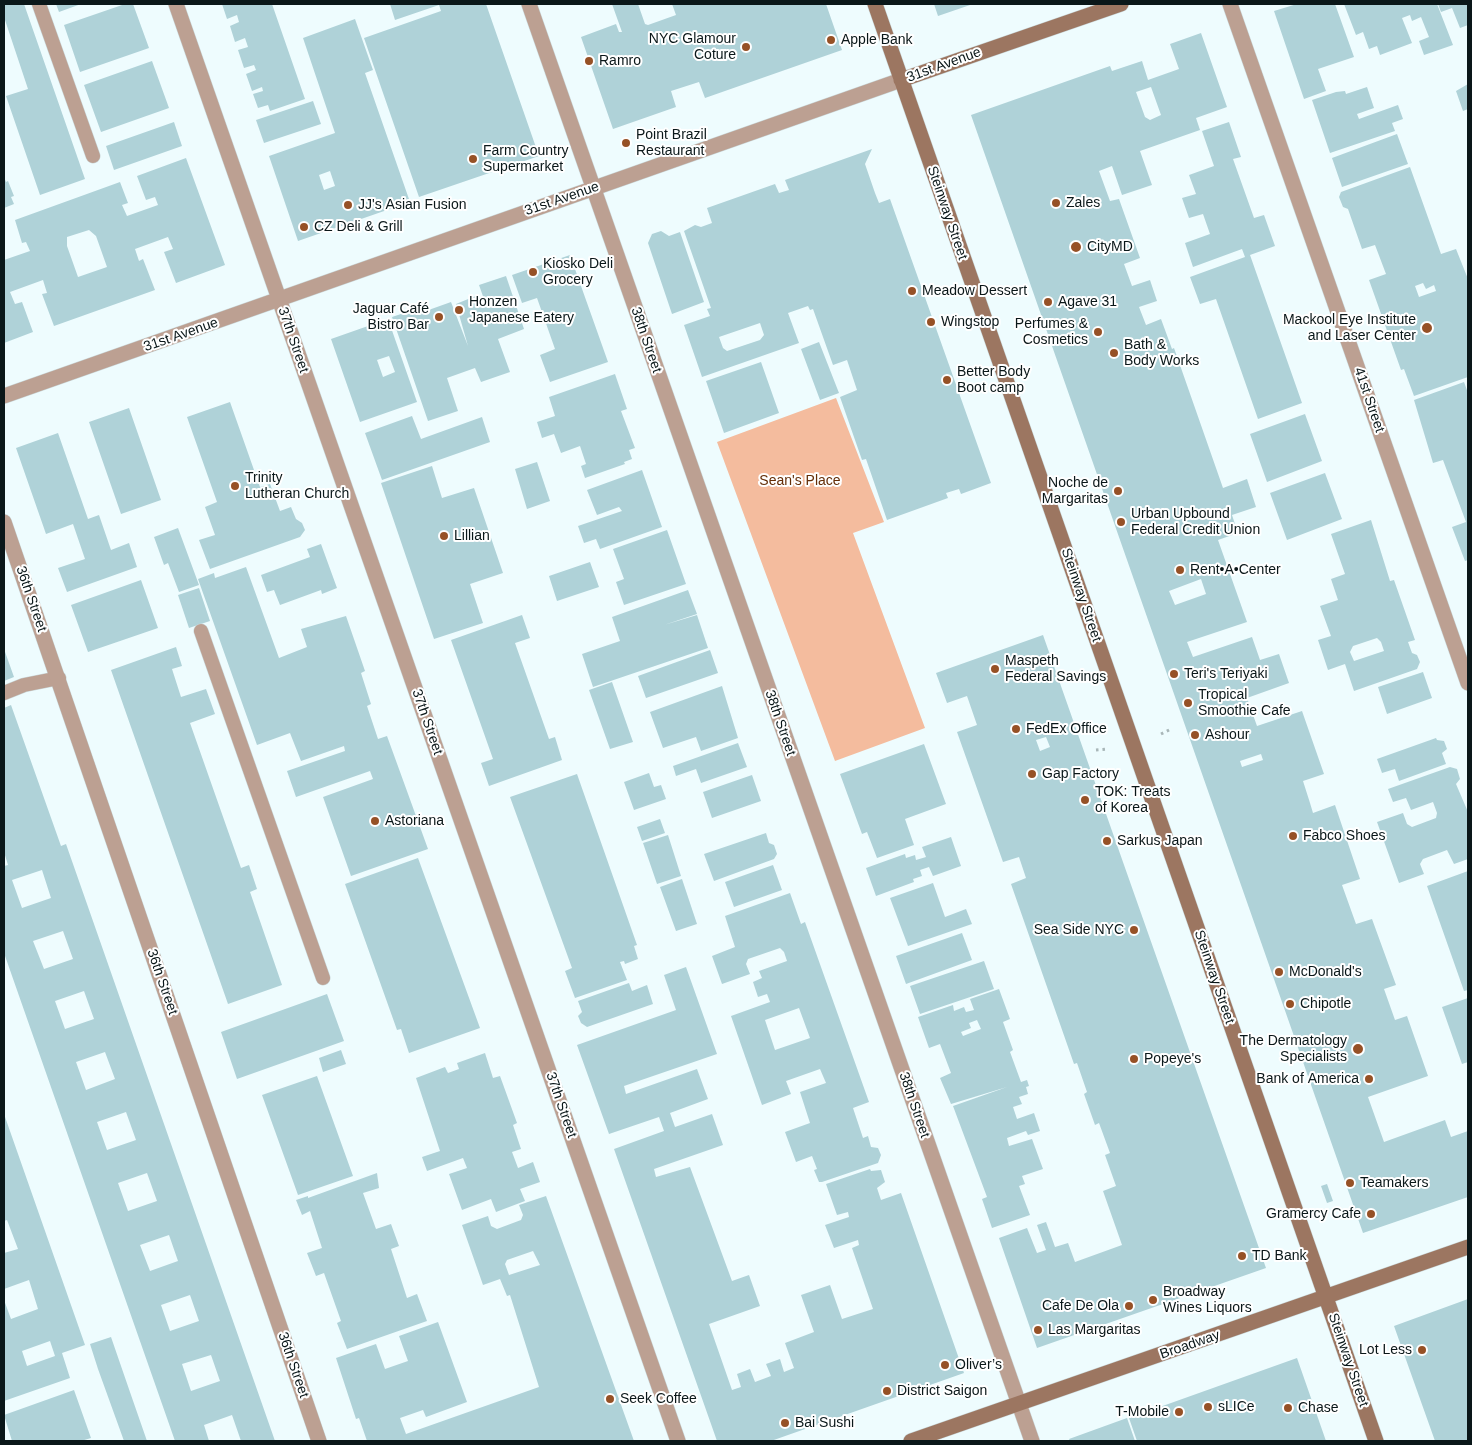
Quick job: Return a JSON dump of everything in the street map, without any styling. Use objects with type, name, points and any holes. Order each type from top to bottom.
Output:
[{"type":"street","name":"37th Street","points":[[176,4],[678,1441]]},
{"type":"street","name":"38th Street","points":[[529,4],[1032,1441]]},
{"type":"street","name":"Steinway Street","points":[[874,4],[1376,1441]]},
{"type":"street","name":"31st Avenue","points":[[4,396],[1121,4]]},
{"type":"street","name":"41st Street","points":[[1230,4],[1468,683]]},
{"type":"street","name":"36th Street","points":[[4,522],[319,1441]]},
{"type":"street","name":"Broadway","points":[[911,1441],[1019,1405],[1468,1247]]},
{"type":"lane","points":[[39,4],[93,156]]},
{"type":"lane","points":[[201,631],[323,978]]},
{"type":"lane","points":[[4,693],[24,685],[59,678]]},
{"type":"path","points":[[1160,734],[1172,728]]},
{"type":"path","points":[[1096,750],[1107,749]]},
{"type":"green space","name":"Sean's Place","points":[[836,398],[884,522],[853,533],[925,728],[835,761],[717,442]]},
{"type":"building","points":[[4,4],[24,4],[85,179],[40,195],[6,96],[28,89],[4,17]]},
{"type":"building","points":[[56,4],[81,4],[59,12]]},
{"type":"building","points":[[125,4],[133,4],[149,48],[80,72],[64,25]]},
{"type":"building","points":[[222,4],[272,4],[305,99],[270,111],[268,105],[258,108],[253,94],[263,91],[262,87],[252,91],[246,74],[256,70],[254,65],[244,68],[238,50],[248,47],[245,38],[235,42],[230,26],[239,22],[237,15],[227,19]]},
{"type":"building","points":[[390,4],[486,4],[539,156],[419,197],[364,38],[441,11],[439,5],[395,20]]},
{"type":"building","points":[[612,4],[638,4],[645,24],[648,25],[676,15],[672,4],[826,4],[842,50],[705,98],[699,82],[671,91],[676,107],[613,129],[581,37],[616,24],[619,32],[622,32]]},
{"type":"building","points":[[934,4],[973,4],[938,16]]},
{"type":"building","points":[[1297,4],[1335,4],[1354,57],[1318,69],[1326,91],[1304,99],[1274,11]]},
{"type":"building","points":[[1344,4],[1437,4],[1453,45],[1424,55],[1419,41],[1429,37],[1421,17],[1412,21],[1410,15],[1402,18],[1412,43],[1380,55],[1377,46],[1369,49],[1363,32],[1356,35]]},
{"type":"building","points":[[1438,4],[1468,4],[1468,25],[1460,28],[1452,8],[1441,12]]},
{"type":"building","points":[[355,19],[373,70],[365,73],[410,202],[298,241],[269,156],[335,133],[303,38]],"holes":[[[330,171],[335,186],[324,190],[319,175]]]},
{"type":"building","points":[[1201,33],[1227,107],[1196,118],[1200,130],[1140,151],[1152,185],[1122,195],[1112,166],[1099,171],[1110,201],[1119,199],[1140,258],[1124,264],[1132,286],[1150,280],[1157,301],[1139,307],[1146,325],[1161,319],[1172,349],[1174,348],[1223,488],[1247,479],[1256,507],[1232,515],[1238,533],[1218,540],[1247,622],[1187,642],[1193,657],[1252,637],[1260,660],[1279,654],[1289,683],[1247,698],[1257,726],[1302,711],[1324,774],[1303,781],[1313,813],[1335,805],[1360,879],[1342,885],[1356,924],[1372,919],[1396,985],[1384,989],[1395,1020],[1407,1016],[1428,1076],[1368,1097],[1384,1142],[1445,1120],[1451,1137],[1468,1131],[1468,1197],[1363,1233],[971,115],[1110,66],[1112,71],[1142,61],[1148,80],[1179,69],[1170,44]],"holes":[[[1151,87],[1161,115],[1150,120],[1145,117],[1136,92]],[[1201,579],[1206,594],[1175,605],[1169,591]],[[1261,754],[1263,760],[1242,767],[1240,761]]]},
{"type":"building","points":[[152,61],[169,108],[101,132],[84,85]]},
{"type":"building","points":[[1468,84],[1468,109],[1463,111],[1456,91]]},
{"type":"building","points":[[1367,87],[1374,108],[1357,114],[1359,119],[1398,105],[1403,119],[1392,123],[1395,131],[1330,153],[1312,100],[1336,92],[1345,91],[1346,94]]},
{"type":"building","points":[[313,101],[321,124],[264,143],[256,120]]},
{"type":"building","points":[[174,122],[182,146],[114,170],[106,146]]},
{"type":"building","points":[[1229,122],[1241,157],[1233,159],[1254,218],[1264,215],[1275,246],[1250,255],[1302,403],[1258,419],[1216,299],[1200,304],[1190,277],[1245,257],[1242,249],[1193,267],[1185,243],[1210,234],[1203,214],[1189,218],[1182,198],[1196,194],[1189,175],[1214,166],[1202,131]]},
{"type":"building","points":[[1397,134],[1408,164],[1342,187],[1332,158]]},
{"type":"building","points":[[872,149],[865,164],[875,193],[879,203],[890,199],[991,483],[961,494],[959,489],[946,493],[948,498],[887,520],[866,459],[862,460],[840,397],[857,390],[847,360],[833,365],[813,309],[810,310],[808,306],[788,313],[799,343],[702,377],[684,325],[710,316],[707,309],[711,308],[684,231],[695,225],[701,227],[712,223],[707,208],[775,184],[779,193],[789,190],[785,180]],"holes":[[[760,323],[764,335],[760,340],[727,351],[723,348],[719,337]]]},
{"type":"building","points":[[186,158],[225,265],[176,283],[164,252],[173,249],[168,237],[135,249],[139,261],[143,259],[155,290],[54,326],[42,294],[47,293],[43,280],[10,292],[15,304],[22,302],[33,332],[4,343],[4,260],[30,251],[26,242],[22,243],[15,220],[120,182],[128,203],[122,205],[127,216],[158,205],[155,197],[146,200],[137,176]],"holes":[[[89,230],[96,236],[107,267],[78,277],[67,246],[67,237]]]},
{"type":"building","points":[[1410,167],[1441,254],[1456,249],[1468,279],[1468,377],[1414,396],[1404,369],[1401,370],[1369,280],[1386,274],[1375,245],[1362,249],[1348,209],[1343,207],[1339,197],[1341,192]],"holes":[[[1423,283],[1426,289],[1434,285],[1436,291],[1419,297],[1415,286]]]},
{"type":"building","points":[[4,177],[6,182],[8,181],[14,196],[11,197],[14,204],[4,208]]},
{"type":"building","points":[[661,231],[669,236],[680,232],[704,302],[672,314],[648,243],[652,234]]},
{"type":"building","points":[[570,255],[608,362],[550,382],[540,355],[555,349],[537,298],[522,303],[512,275]]},
{"type":"building","points":[[506,276],[524,329],[498,339],[510,372],[481,382],[475,368],[447,378],[458,411],[428,421],[392,317],[422,307],[423,312],[451,302],[468,346],[456,304],[478,295],[481,304],[485,302],[479,285]]},
{"type":"building","points":[[388,319],[417,402],[360,422],[331,339]],"holes":[[[389,356],[395,372],[383,377],[377,360]]]},
{"type":"building","points":[[819,342],[839,393],[820,400],[801,349]]},
{"type":"building","points":[[761,362],[779,413],[724,433],[706,381]]},
{"type":"building","points":[[615,374],[627,409],[621,411],[635,448],[629,450],[632,459],[624,462],[625,464],[585,478],[581,466],[586,464],[580,446],[561,453],[554,434],[542,438],[537,422],[555,416],[549,397]]},
{"type":"building","points":[[1464,382],[1468,393],[1468,560],[1465,561],[1452,527],[1466,522],[1443,460],[1433,463],[1414,400]]},
{"type":"building","name":"Trinity Lutheran Church","points":[[230,402],[260,487],[270,484],[280,511],[291,507],[296,519],[302,523],[305,530],[300,537],[210,569],[199,540],[215,535],[205,507],[217,502],[187,417]]},
{"type":"building","points":[[129,408],[161,500],[121,514],[89,422]]},
{"type":"building","points":[[1305,414],[1322,461],[1267,482],[1250,434]]},
{"type":"building","points":[[412,416],[421,439],[482,417],[490,442],[382,480],[365,433]]},
{"type":"building","points":[[58,433],[88,519],[99,515],[111,550],[129,543],[137,567],[67,592],[58,568],[85,559],[73,524],[46,534],[16,448]]},
{"type":"building","points":[[537,462],[550,501],[527,509],[515,469]]},
{"type":"building","name":"Lillian","points":[[432,466],[442,498],[474,488],[503,573],[470,584],[483,623],[434,639],[381,483]]},
{"type":"building","points":[[642,470],[662,527],[600,549],[596,539],[584,543],[578,526],[622,511],[619,507],[597,515],[587,490]]},
{"type":"building","points":[[1325,473],[1342,519],[1287,540],[1270,493]]},
{"type":"building","points":[[1371,520],[1390,581],[1394,580],[1415,640],[1408,642],[1412,653],[1417,655],[1420,662],[1417,669],[1354,691],[1345,664],[1328,670],[1318,640],[1331,636],[1320,606],[1338,600],[1331,579],[1345,574],[1331,534]],"holes":[[[1377,638],[1381,642],[1384,651],[1354,661],[1350,652],[1353,646]]]},
{"type":"building","points":[[178,528],[199,585],[179,592],[168,563],[164,565],[154,537]]},
{"type":"building","points":[[667,530],[686,584],[624,605],[616,582],[624,579],[613,549]]},
{"type":"building","points":[[321,544],[337,588],[322,594],[321,590],[280,605],[274,590],[267,592],[261,575],[310,557],[307,549]]},
{"type":"building","points":[[590,562],[599,587],[557,601],[549,576]]},
{"type":"building","points":[[246,567],[279,658],[307,647],[301,629],[346,616],[365,671],[361,673],[371,704],[367,706],[378,739],[387,736],[428,849],[351,876],[323,797],[373,779],[370,771],[296,797],[287,771],[345,751],[344,746],[301,761],[290,733],[257,745],[198,579],[214,573],[215,578]]},
{"type":"building","points":[[141,580],[158,628],[88,652],[71,605]]},
{"type":"building","points":[[199,588],[210,621],[189,628],[178,595]]},
{"type":"building","points":[[688,590],[697,614],[664,625],[697,615],[708,648],[593,687],[582,654],[620,641],[612,617]]},
{"type":"building","points":[[522,615],[530,638],[515,643],[549,739],[555,737],[562,760],[489,786],[481,763],[493,759],[451,640]]},
{"type":"building","points":[[1043,635],[1266,1268],[1037,1348],[999,1238],[1027,1228],[1037,1253],[1046,1250],[1037,1225],[1046,1222],[1055,1247],[1068,1243],[1075,1262],[1122,1245],[1103,1191],[1116,1186],[1105,1155],[1110,1153],[1099,1123],[1095,1125],[1084,1094],[1087,1092],[1077,1063],[1074,1064],[1011,884],[1026,878],[1019,857],[1003,862],[957,732],[977,725],[967,696],[947,703],[936,673]],"holes":[[[1046,737],[1050,747],[1040,751],[1036,740]]]},
{"type":"building","points":[[176,647],[182,666],[172,669],[181,697],[206,689],[215,714],[190,723],[241,868],[249,865],[257,889],[250,892],[282,985],[228,1004],[111,670]]},
{"type":"building","points":[[4,649],[14,677],[4,681]]},
{"type":"building","points":[[710,650],[718,673],[646,698],[638,676]]},
{"type":"building","points":[[1423,672],[1432,698],[1387,714],[1378,687]]},
{"type":"building","points":[[612,682],[633,742],[610,749],[589,690]]},
{"type":"building","points":[[722,686],[738,738],[701,751],[696,737],[663,748],[650,712]]},
{"type":"building","points":[[11,705],[61,846],[66,844],[275,1441],[241,1441],[232,1415],[204,1425],[209,1441],[175,1441],[4,953],[4,866],[8,865],[4,852],[4,708]],"holes":[[[42,870],[51,898],[22,908],[12,880]],[[63,931],[73,959],[44,969],[33,941]],[[84,991],[94,1019],[65,1029],[55,1001]],[[105,1052],[115,1079],[86,1090],[76,1062]],[[126,1112],[136,1140],[107,1150],[97,1122]],[[147,1173],[157,1201],[128,1211],[118,1183]],[[169,1235],[178,1261],[150,1271],[140,1245]],[[190,1295],[199,1321],[170,1331],[161,1305]],[[211,1355],[220,1381],[191,1391],[182,1364]]]},
{"type":"building","points":[[1436,738],[1437,740],[1444,741],[1447,749],[1442,753],[1446,764],[1399,781],[1395,769],[1382,773],[1377,759]]},
{"type":"building","points":[[738,743],[747,767],[701,783],[696,769],[676,776],[673,766]]},
{"type":"building","points":[[924,744],[946,804],[905,819],[914,845],[877,858],[867,832],[862,834],[840,774]]},
{"type":"building","points":[[1450,767],[1457,769],[1460,779],[1456,784],[1468,812],[1468,859],[1454,864],[1447,850],[1423,859],[1420,864],[1424,874],[1399,883],[1377,822],[1403,813],[1407,824],[1412,827],[1436,818],[1437,813],[1433,802],[1411,810],[1406,798],[1393,802],[1388,789]]},
{"type":"building","points":[[649,773],[654,787],[661,785],[666,799],[634,810],[624,782]]},
{"type":"building","points":[[577,774],[637,945],[634,946],[638,959],[625,964],[624,961],[620,962],[627,980],[575,998],[565,971],[572,968],[510,797]]},
{"type":"building","points":[[752,775],[761,801],[712,818],[703,792]]},
{"type":"building","points":[[660,819],[665,833],[642,841],[637,827]]},
{"type":"building","points":[[766,833],[769,843],[774,845],[777,854],[774,859],[714,881],[704,854]]},
{"type":"building","points":[[668,835],[681,876],[657,884],[643,843]]},
{"type":"building","points":[[951,837],[961,866],[933,876],[929,867],[920,870],[922,876],[913,879],[914,882],[876,896],[866,868],[905,854],[906,858],[915,855],[916,860],[926,857],[922,847]]},
{"type":"building","points":[[418,858],[480,1028],[409,1053],[401,1029],[397,1030],[345,884]]},
{"type":"building","points":[[773,865],[782,890],[734,907],[725,882]]},
{"type":"building","points":[[1468,871],[1468,990],[1464,991],[1427,886]]},
{"type":"building","points":[[682,879],[697,924],[676,931],[660,887]]},
{"type":"building","points":[[933,883],[945,917],[966,909],[972,924],[908,946],[890,898]]},
{"type":"building","points":[[790,893],[801,924],[805,922],[869,1102],[853,1108],[863,1138],[868,1136],[871,1147],[878,1148],[881,1155],[878,1163],[819,1182],[814,1170],[817,1169],[812,1156],[796,1162],[785,1132],[810,1123],[800,1092],[826,1083],[820,1069],[786,1081],[791,1094],[762,1105],[731,1016],[770,1002],[767,994],[758,997],[753,982],[762,978],[759,971],[787,961],[784,952],[780,948],[748,959],[746,964],[750,974],[722,984],[712,956],[735,947],[725,916]],"holes":[[[799,1008],[810,1038],[775,1050],[765,1020]]]},
{"type":"building","points":[[962,933],[972,960],[906,984],[896,956]]},
{"type":"building","points":[[984,961],[994,989],[920,1014],[910,986]]},
{"type":"building","points":[[686,967],[717,1054],[624,1086],[626,1094],[697,1069],[708,1099],[670,1113],[675,1127],[712,1114],[723,1145],[654,1169],[656,1177],[690,1167],[732,1281],[749,1275],[760,1306],[709,1324],[732,1390],[741,1387],[737,1374],[750,1369],[755,1382],[771,1376],[766,1364],[780,1359],[784,1372],[794,1368],[785,1343],[814,1332],[801,1295],[830,1285],[842,1319],[873,1309],[852,1248],[859,1245],[858,1240],[834,1248],[825,1225],[849,1217],[848,1212],[837,1215],[826,1184],[870,1169],[871,1171],[881,1170],[885,1182],[877,1188],[881,1200],[901,1193],[964,1373],[771,1441],[717,1441],[614,1149],[664,1131],[659,1117],[609,1134],[577,1045],[676,1010],[664,975]]},
{"type":"building","points":[[629,983],[632,991],[647,985],[653,1004],[587,1027],[581,1023],[578,1016],[582,1012],[578,1001]]},
{"type":"building","points":[[999,989],[1010,1019],[1003,1022],[1013,1050],[1010,1052],[1021,1082],[1027,1080],[1029,1086],[1026,1087],[1028,1094],[1019,1097],[1022,1104],[1013,1107],[1017,1119],[1034,1113],[1040,1131],[1028,1135],[1026,1131],[1007,1138],[1009,1146],[1032,1139],[1043,1169],[1022,1176],[1025,1184],[1019,1186],[1030,1215],[992,1228],[982,1199],[987,1197],[953,1106],[1007,1087],[951,1104],[940,1078],[951,1073],[940,1044],[929,1048],[918,1017],[953,1005],[954,1011],[964,1007],[966,1012],[974,1010],[970,999]],"holes":[[[977,1020],[981,1029],[963,1036],[961,1032],[971,1028],[969,1023]]]},
{"type":"building","points":[[327,994],[344,1041],[237,1079],[221,1032]]},
{"type":"building","points":[[1468,998],[1468,1062],[1462,1064],[1442,1007]]},
{"type":"building","points":[[341,1050],[346,1064],[323,1072],[319,1058]]},
{"type":"building","points":[[485,1053],[493,1078],[500,1076],[517,1123],[513,1125],[521,1149],[512,1152],[518,1168],[533,1162],[540,1182],[520,1189],[525,1201],[496,1212],[491,1199],[462,1210],[449,1174],[467,1168],[463,1158],[427,1171],[422,1157],[440,1151],[416,1078],[445,1067],[448,1073],[459,1069],[457,1063]]},
{"type":"building","points":[[317,1076],[353,1176],[298,1195],[262,1095]]},
{"type":"building","points":[[4,1114],[85,1345],[62,1353],[70,1378],[4,1401],[4,1300],[11,1319],[38,1309],[29,1280],[4,1289],[4,1253],[18,1249],[7,1220],[4,1221]],"holes":[[[50,1341],[55,1356],[27,1366],[22,1351]]]},
{"type":"building","points":[[377,1173],[379,1188],[363,1193],[376,1229],[391,1224],[399,1246],[391,1249],[407,1298],[417,1294],[427,1321],[347,1349],[337,1323],[341,1321],[324,1273],[316,1276],[307,1253],[322,1248],[310,1211],[302,1215],[296,1200],[308,1196],[308,1198]]},
{"type":"building","points":[[1327,1184],[1333,1201],[1327,1203],[1321,1186]]},
{"type":"building","points":[[546,1196],[634,1441],[367,1441],[359,1418],[356,1419],[336,1358],[376,1344],[385,1369],[408,1361],[399,1336],[438,1322],[467,1402],[426,1417],[423,1410],[400,1418],[406,1434],[539,1387],[510,1295],[507,1296],[500,1279],[483,1285],[462,1225],[488,1216],[491,1226],[497,1229],[521,1220],[523,1215],[519,1205]],"holes":[[[533,1251],[540,1265],[509,1275],[505,1264],[507,1260]]]},
{"type":"building","points":[[1468,1299],[1468,1441],[1435,1441],[1394,1326]]},
{"type":"building","points":[[111,1337],[147,1441],[124,1441],[98,1369],[90,1344]]},
{"type":"building","points":[[1297,1358],[1326,1441],[1137,1441],[1129,1418]]},
{"type":"building","points":[[74,1390],[91,1438],[81,1441],[12,1441],[4,1415]]},
{"type":"building","points":[[1127,1418],[1135,1441],[1070,1441],[1069,1439]]},
{"type":"place","name":"Apple Bank","points":[[831,40]]},
{"type":"place","name":"NYC Glamour Coture","points":[[746,47]]},
{"type":"place","name":"Ramro","points":[[589,61]]},
{"type":"place","name":"Point Brazil Restaurant","points":[[626,143]]},
{"type":"place","name":"Farm Country Supermarket","points":[[473,159]]},
{"type":"place","name":"Zales","points":[[1056,203]]},
{"type":"place","name":"JJ's Asian Fusion","points":[[348,205]]},
{"type":"place","name":"CZ Deli & Grill","points":[[304,227]]},
{"type":"place","name":"CityMD","points":[[1076,247]]},
{"type":"place","name":"Kiosko Deli Grocery","points":[[533,272]]},
{"type":"place","name":"Meadow Dessert","points":[[912,291]]},
{"type":"place","name":"Agave 31","points":[[1048,302]]},
{"type":"place","name":"Honzen Japanese Eatery","points":[[459,310]]},
{"type":"place","name":"Jaguar Café Bistro Bar","points":[[439,317]]},
{"type":"place","name":"Wingstop","points":[[931,322]]},
{"type":"place","name":"Mackool Eye Institute and Laser Center","points":[[1427,328]]},
{"type":"place","name":"Perfumes & Cosmetics","points":[[1098,332]]},
{"type":"place","name":"Bath & Body Works","points":[[1114,353]]},
{"type":"place","name":"Better Body Boot camp","points":[[947,380]]},
{"type":"place","name":"Trinity Lutheran Church","points":[[235,486]]},
{"type":"place","name":"Noche de Margaritas","points":[[1118,491]]},
{"type":"place","name":"Urban Upbound Federal Credit Union","points":[[1121,522]]},
{"type":"place","name":"Lillian","points":[[444,536]]},
{"type":"place","name":"Rent•A•Center","points":[[1180,570]]},
{"type":"place","name":"Maspeth Federal Savings","points":[[995,669]]},
{"type":"place","name":"Teri's Teriyaki","points":[[1174,674]]},
{"type":"place","name":"Tropical Smoothie Cafe","points":[[1188,703]]},
{"type":"place","name":"FedEx Office","points":[[1016,729]]},
{"type":"place","name":"Ashour","points":[[1195,735]]},
{"type":"place","name":"Gap Factory","points":[[1032,774]]},
{"type":"place","name":"TOK: Treats of Korea","points":[[1085,800]]},
{"type":"place","name":"Astoriana","points":[[375,821]]},
{"type":"place","name":"Fabco Shoes","points":[[1293,836]]},
{"type":"place","name":"Sarkus Japan","points":[[1107,841]]},
{"type":"place","name":"Sea Side NYC","points":[[1134,930]]},
{"type":"place","name":"McDonald's","points":[[1279,972]]},
{"type":"place","name":"Chipotle","points":[[1290,1004]]},
{"type":"place","name":"The Dermatology Specialists","points":[[1358,1049]]},
{"type":"place","name":"Popeye's","points":[[1134,1059]]},
{"type":"place","name":"Bank of America","points":[[1369,1079]]},
{"type":"place","name":"Teamakers","points":[[1350,1183]]},
{"type":"place","name":"Gramercy Cafe","points":[[1371,1214]]},
{"type":"place","name":"TD Bank","points":[[1242,1256]]},
{"type":"place","name":"Broadway Wines Liquors","points":[[1153,1300]]},
{"type":"place","name":"Cafe De Ola","points":[[1129,1306]]},
{"type":"place","name":"Las Margaritas","points":[[1038,1330]]},
{"type":"place","name":"Lot Less","points":[[1422,1350]]},
{"type":"place","name":"Oliver’s","points":[[945,1365]]},
{"type":"place","name":"District Saigon","points":[[887,1391]]},
{"type":"place","name":"Seek Coffee","points":[[610,1399]]},
{"type":"place","name":"sLICe","points":[[1208,1407]]},
{"type":"place","name":"Chase","points":[[1288,1408]]},
{"type":"place","name":"T-Mobile","points":[[1179,1412]]},
{"type":"place","name":"Bai Sushi","points":[[785,1423]]}]
